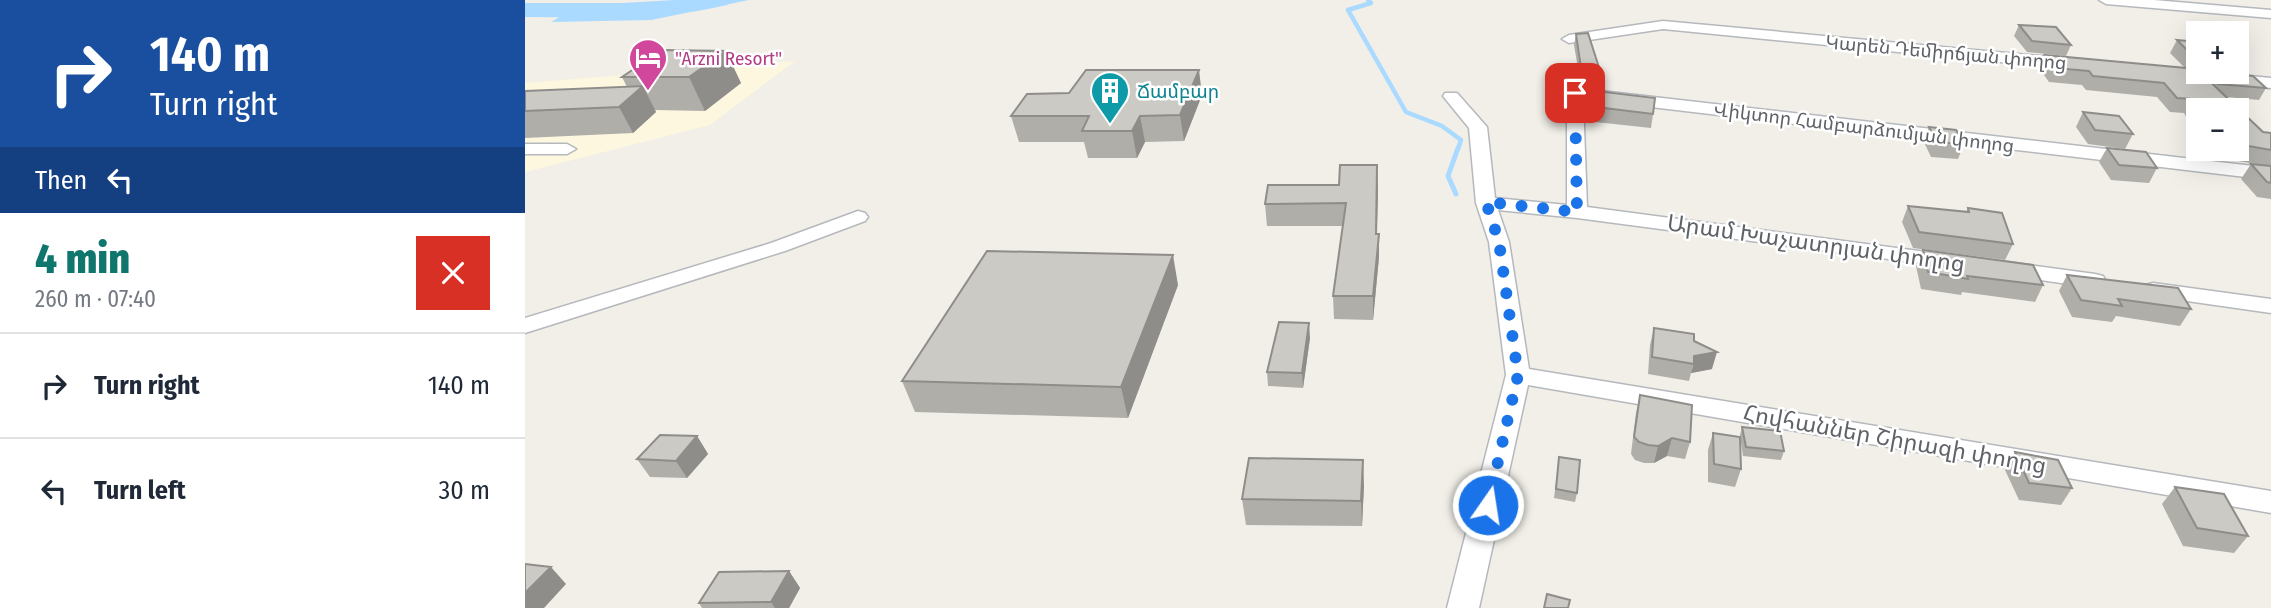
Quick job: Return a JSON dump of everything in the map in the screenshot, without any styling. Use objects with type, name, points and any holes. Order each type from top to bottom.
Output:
[{"type":"street","points":[[2106,0],[2271,14]]},
{"type":"street","points":[[2238,0],[2271,28]]},
{"type":"street","name":"Կարեն Դեմիրճյան փողոց","points":[[1569,39],[1663,25],[2091,66]]},
{"type":"street","points":[[2249,81],[2271,83]]},
{"type":"street","name":"Վիկտոր Համբարձումյան փողոց","points":[[1577,212],[1575,93],[2271,174]]},
{"type":"street","points":[[1451,96],[1478,127],[1486,202],[1499,242],[1518,375],[1463,608]]},
{"type":"street","points":[[525,149],[567,149]]},
{"type":"street","name":"Արամ Խաչատրյան փողոց","points":[[1486,202],[2271,306]]},
{"type":"street","points":[[525,326],[778,247],[858,217]]},
{"type":"street","name":"Հովհաններ Շիրազի փողոց","points":[[1518,375],[2271,502]]},
{"type":"shaded area","points":[[795,61],[710,125],[525,172],[525,83]]},
{"type":"water","points":[[749,0],[651,20],[551,22],[584,3],[645,4]]},
{"type":"building","points":[[2019,25],[2056,27],[2071,45],[2032,41]]},
{"type":"building","points":[[1588,33],[1602,77],[1582,75],[1576,34]]},
{"type":"building","points":[[2177,40],[2186,41],[2186,49]]},
{"type":"building","points":[[662,50],[726,51],[689,77],[622,77]]},
{"type":"building","points":[[2045,55],[2186,68],[2186,84],[2213,84],[2227,98],[2177,98],[2164,83],[2093,76],[2089,71],[2055,68]]},
{"type":"building","points":[[1086,70],[1199,70],[1180,115],[1140,116],[1132,131],[1082,131],[1089,116],[1011,116],[1027,94],[1069,93]]},
{"type":"building","points":[[2249,76],[2266,88],[2218,84],[2249,84]]},
{"type":"building","points":[[643,86],[619,107],[525,111],[525,91]]},
{"type":"building","points":[[1588,90],[1655,98],[1653,114],[1588,106]]},
{"type":"building","points":[[2083,112],[2119,116],[2133,134],[2095,130]]},
{"type":"building","points":[[2249,119],[2263,132],[2271,133],[2271,150],[2249,146]]},
{"type":"building","points":[[1929,127],[1956,130],[1964,144],[1937,142]]},
{"type":"building","points":[[2107,148],[2146,152],[2157,168],[2119,165]]},
{"type":"building","points":[[2251,164],[2271,166],[2271,183],[2267,182]]},
{"type":"building","points":[[1340,165],[1377,165],[1376,234],[1379,234],[1373,296],[1333,296],[1346,203],[1265,204],[1268,185],[1339,185]]},
{"type":"building","points":[[1908,206],[1969,212],[1968,208],[2002,213],[2013,244],[1919,232]]},
{"type":"building","points":[[1923,250],[2033,265],[2043,285],[1967,276],[1968,279],[1928,272]]},
{"type":"building","points":[[987,251],[1173,255],[1121,387],[902,381]]},
{"type":"building","points":[[2067,275],[2178,288],[2191,309],[2118,299],[2122,306],[2081,300]]},
{"type":"building","points":[[1279,322],[1309,323],[1302,373],[1267,372]]},
{"type":"building","points":[[1654,328],[1694,334],[1694,341],[1717,352],[1694,356],[1694,364],[1652,357]]},
{"type":"building","points":[[1640,395],[1692,405],[1690,442],[1672,438],[1658,446],[1639,442],[1634,437]]},
{"type":"building","points":[[1742,427],[1780,431],[1784,451],[1746,447]]},
{"type":"building","points":[[1713,433],[1740,437],[1741,469],[1714,464]]},
{"type":"building","points":[[660,435],[697,436],[676,461],[637,459]]},
{"type":"building","points":[[2015,452],[2058,460],[2072,488],[2029,483]]},
{"type":"building","points":[[1559,457],[1580,460],[1577,493],[1556,489]]},
{"type":"building","points":[[1249,458],[1363,460],[1361,501],[1242,499]]},
{"type":"building","points":[[2175,487],[2224,494],[2248,536],[2197,528]]},
{"type":"building","points":[[525,564],[551,567],[525,593]]},
{"type":"building","points":[[789,571],[771,602],[699,603],[719,572]]},
{"type":"building","points":[[1547,594],[1570,600],[1568,608],[1544,608]]},
{"type":"waterway","points":[[525,10],[647,9],[719,0]]},
{"type":"waterway","points":[[1368,0],[1371,3],[1348,10],[1406,112],[1442,126],[1461,140],[1458,149]]},
{"type":"waterway","points":[[1456,194],[1448,176],[1458,148]]},
{"type":"place","name":"\"Arzni Resort\"","points":[[648,92]]},
{"type":"place","name":"Ճամբար","points":[[1110,125]]},
{"type":"route","points":[[1488,505],[1518,375],[1499,242],[1486,202],[1577,212],[1575,93]]}]
